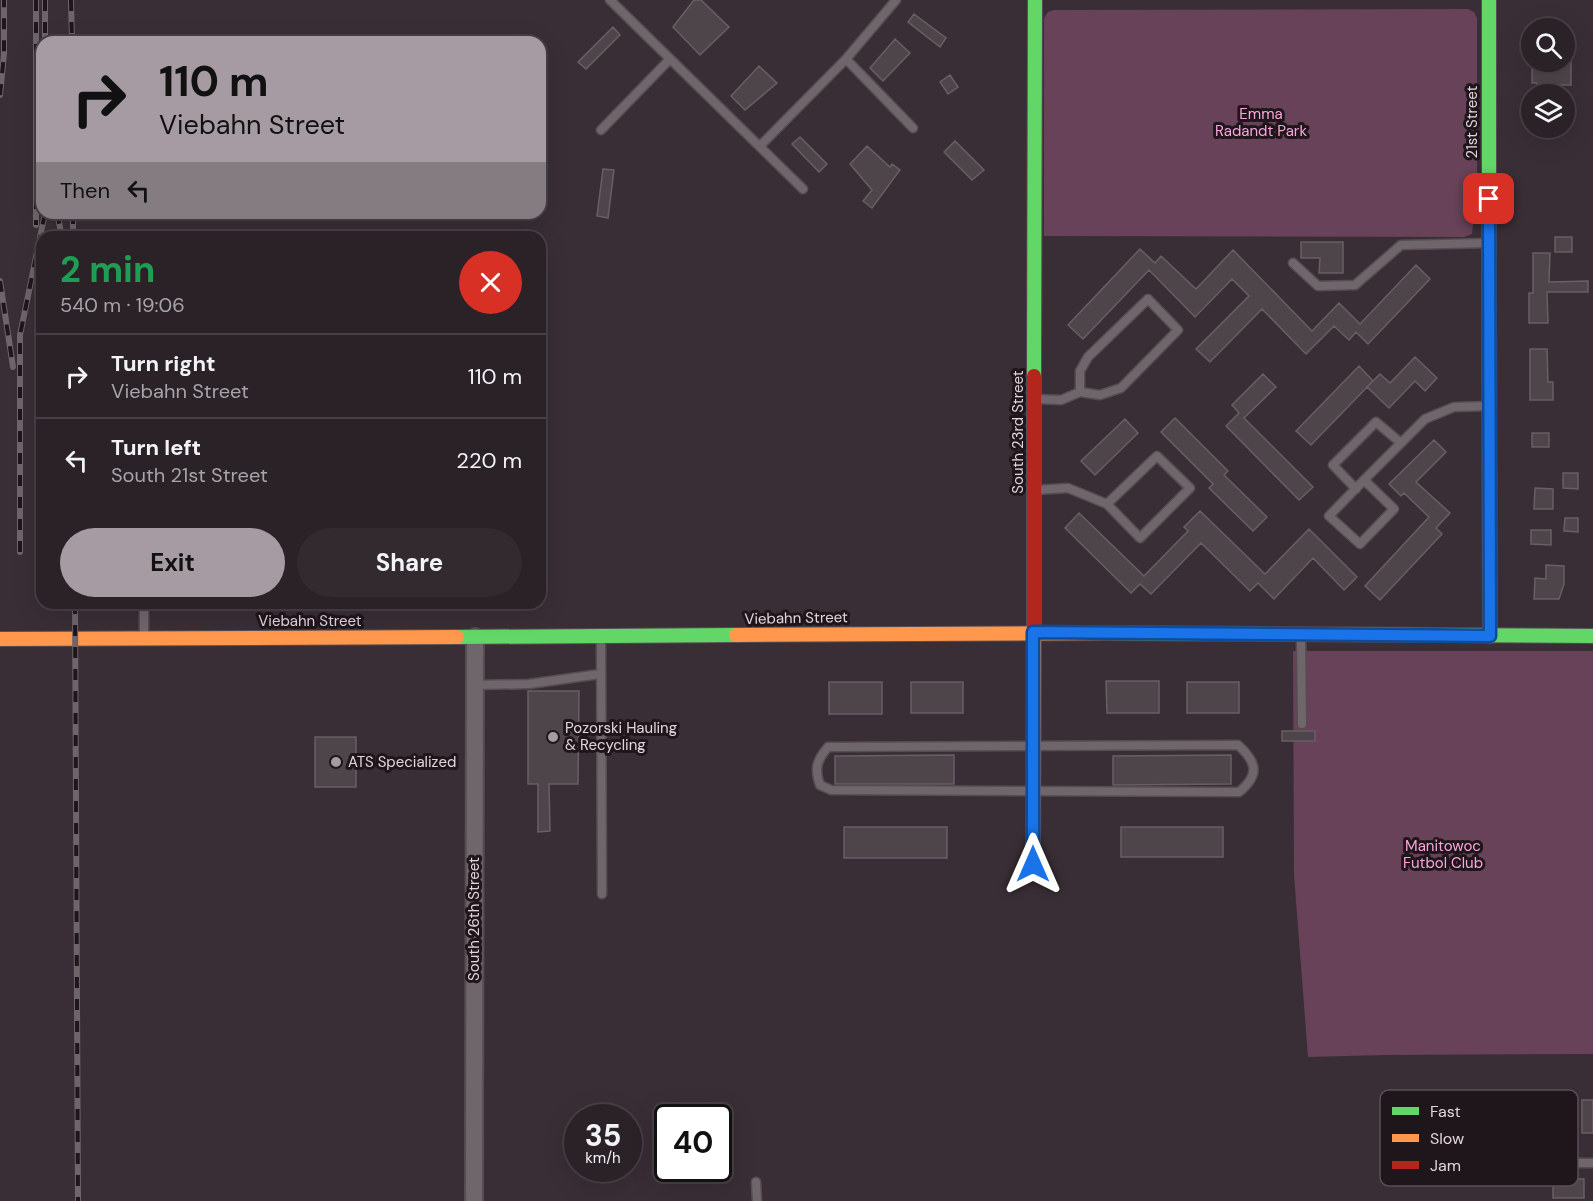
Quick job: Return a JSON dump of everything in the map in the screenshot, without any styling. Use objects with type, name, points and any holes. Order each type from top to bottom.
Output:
[{"type":"street","name":"South 23rd Street","points":[[1033,864],[1035,0]]},
{"type":"street","name":"21st Street","points":[[1489,0],[1490,636]]},
{"type":"street","name":"Viebahn Street","points":[[0,639],[474,638],[1033,632],[1593,636]]},
{"type":"street","name":"South 26th Street","points":[[474,638],[474,1201]]},
{"type":"lane","points":[[610,0],[803,189]]},
{"type":"lane","points":[[760,146],[846,59],[896,0]]},
{"type":"lane","points":[[602,130],[670,59]]},
{"type":"lane","points":[[846,59],[913,128]]},
{"type":"lane","points":[[1293,263],[1318,286],[1355,285],[1401,245],[1489,243]]},
{"type":"lane","points":[[1035,399],[1061,400],[1080,392],[1100,395],[1120,388],[1178,330],[1148,299],[1088,357],[1080,371],[1080,392]]},
{"type":"lane","points":[[1364,480],[1394,509],[1360,544],[1329,516],[1364,480],[1425,419],[1454,407],[1490,406]]},
{"type":"lane","points":[[1356,489],[1333,465],[1376,422],[1401,443]]},
{"type":"lane","points":[[1035,490],[1068,488],[1107,504],[1140,538],[1190,488],[1157,456],[1107,504]]},
{"type":"lane","points":[[144,609],[144,638]]},
{"type":"lane","points":[[1302,635],[1302,724]]},
{"type":"lane","points":[[601,637],[602,894]]},
{"type":"lane","points":[[474,685],[529,684],[600,674]]},
{"type":"lane","points":[[1238,745],[1250,756],[1254,770],[1250,783],[1239,792],[831,790],[820,785],[815,772],[818,759],[828,747],[1033,747],[1238,745]]},
{"type":"lane","points":[[756,1182],[757,1201]]},
{"type":"green space","name":"Emma Radandt Park","points":[[1468,9],[1474,12],[1477,18],[1477,184],[1472,234],[1464,237],[1044,236],[1044,18],[1048,12],[1054,10]]},
{"type":"green space","name":"Manitowoc Futbol Club","points":[[1293,651],[1593,651],[1593,1054],[1308,1057],[1294,875]]},
{"type":"building","points":[[694,0],[701,0],[729,27],[700,55],[673,27]]},
{"type":"building","points":[[914,14],[946,38],[940,47],[908,22]]},
{"type":"building","points":[[613,27],[620,35],[586,69],[578,62]]},
{"type":"building","points":[[895,39],[910,53],[883,81],[870,68]]},
{"type":"building","points":[[759,66],[777,83],[745,110],[731,96]]},
{"type":"building","points":[[1532,72],[1571,72],[1571,84],[1532,83]]},
{"type":"building","points":[[950,75],[958,87],[948,94],[940,82]]},
{"type":"building","points":[[800,137],[827,164],[819,172],[792,144]]},
{"type":"building","points":[[955,141],[984,170],[972,180],[944,152]]},
{"type":"building","points":[[867,146],[890,167],[892,164],[900,170],[872,208],[863,201],[872,190],[850,164]]},
{"type":"building","points":[[603,169],[614,170],[608,218],[597,216]]},
{"type":"building","points":[[1555,237],[1572,237],[1572,252],[1555,252]]},
{"type":"building","points":[[1301,242],[1343,242],[1343,273],[1319,273],[1320,258],[1301,258]]},
{"type":"building","points":[[1140,249],[1155,263],[1161,256],[1196,289],[1233,250],[1312,331],[1339,303],[1360,324],[1416,265],[1430,279],[1368,344],[1356,332],[1349,340],[1334,326],[1306,354],[1262,309],[1210,362],[1196,349],[1249,296],[1232,279],[1195,317],[1149,270],[1083,339],[1068,325]]},
{"type":"building","points":[[1533,253],[1550,253],[1549,282],[1588,281],[1588,292],[1547,292],[1548,323],[1529,323],[1529,293],[1533,293]]},
{"type":"building","points":[[1530,349],[1547,349],[1548,382],[1553,382],[1553,400],[1530,400]]},
{"type":"building","points":[[1415,357],[1437,378],[1425,391],[1415,381],[1389,408],[1367,387],[1380,374],[1390,383]]},
{"type":"building","points":[[1359,366],[1373,381],[1311,445],[1296,431]]},
{"type":"building","points":[[1263,374],[1276,387],[1244,418],[1313,487],[1299,500],[1226,426],[1239,413],[1232,405]]},
{"type":"building","points":[[1175,418],[1228,471],[1224,475],[1267,517],[1253,531],[1209,488],[1213,484],[1161,432]]},
{"type":"building","points":[[1125,419],[1138,433],[1095,475],[1081,461]]},
{"type":"building","points":[[1532,433],[1549,433],[1549,447],[1532,447]]},
{"type":"building","points":[[1434,440],[1446,452],[1416,482],[1450,513],[1436,528],[1442,534],[1380,600],[1365,586],[1429,517],[1404,493],[1401,496],[1389,484]]},
{"type":"building","points":[[1563,473],[1578,473],[1578,489],[1563,488]]},
{"type":"building","points":[[1535,488],[1553,489],[1553,509],[1534,509]]},
{"type":"building","points":[[1200,511],[1265,574],[1309,529],[1357,577],[1344,590],[1313,558],[1274,599],[1258,583],[1250,591],[1201,543],[1151,594],[1140,584],[1131,593],[1065,528],[1079,513],[1144,576],[1188,531],[1184,527]]},
{"type":"building","points":[[1565,518],[1578,518],[1578,532],[1564,531]]},
{"type":"building","points":[[1531,530],[1551,530],[1551,545],[1531,544]]},
{"type":"building","points":[[1546,565],[1564,566],[1564,584],[1559,599],[1534,599],[1535,578],[1546,579]]},
{"type":"building","points":[[1106,681],[1159,681],[1159,713],[1107,713]]},
{"type":"building","points":[[829,682],[882,682],[882,714],[829,714]]},
{"type":"building","points":[[911,682],[963,682],[963,713],[911,713]]},
{"type":"building","points":[[1187,682],[1239,682],[1239,713],[1187,713]]},
{"type":"building","name":"Pozorski Hauling & Recycling","points":[[528,691],[579,691],[578,784],[549,784],[550,831],[538,832],[538,784],[528,784]]},
{"type":"building","points":[[1282,731],[1315,731],[1315,741],[1282,741]]},
{"type":"building","name":"ATS Specialized","points":[[315,737],[356,737],[356,787],[315,787]]},
{"type":"building","points":[[954,755],[954,784],[835,784],[835,756]]},
{"type":"building","points":[[1231,755],[1231,784],[1113,785],[1113,756]]},
{"type":"building","points":[[844,827],[947,827],[947,858],[844,858]]},
{"type":"building","points":[[1121,827],[1223,827],[1223,857],[1121,857]]},
{"type":"building","points":[[1582,1100],[1593,1100],[1593,1133],[1582,1133]]},
{"type":"building","points":[[1578,1179],[1584,1179],[1584,1198],[1553,1198],[1553,1186],[1578,1186]]},
{"type":"railway","points":[[0,95],[4,54],[4,0]]},
{"type":"railway","points":[[36,0],[36,225]]},
{"type":"railway","points":[[45,0],[45,36]]},
{"type":"railway","points":[[71,0],[72,36]]},
{"type":"railway","points":[[41,231],[44,219]]},
{"type":"railway","points":[[58,219],[61,231]]},
{"type":"railway","points":[[73,219],[73,231]]},
{"type":"railway","points":[[20,552],[20,335],[36,257]]},
{"type":"railway","points":[[0,281],[13,367]]},
{"type":"railway","points":[[75,609],[78,1201]]},
{"type":"traffic: fast","points":[[1034,376],[1035,0]]},
{"type":"traffic: fast","points":[[1489,0],[1489,307]]},
{"type":"traffic: fast","points":[[1106,633],[1593,636]]},
{"type":"traffic: fast","points":[[457,637],[736,635]]},
{"type":"traffic: slow","points":[[1489,307],[1490,636]]},
{"type":"traffic: slow","points":[[1033,864],[1034,630]]},
{"type":"traffic: slow","points":[[736,635],[1106,633]]},
{"type":"traffic: slow","points":[[0,639],[457,637]]},
{"type":"traffic: jam","points":[[1034,376],[1034,630]]},
{"type":"place","name":"Pozorski Hauling & Recycling","points":[[553,737]]},
{"type":"place","name":"ATS Specialized","points":[[336,762]]},
{"type":"route","points":[[1033,864],[1033,632],[1490,636],[1489,199]]}]
